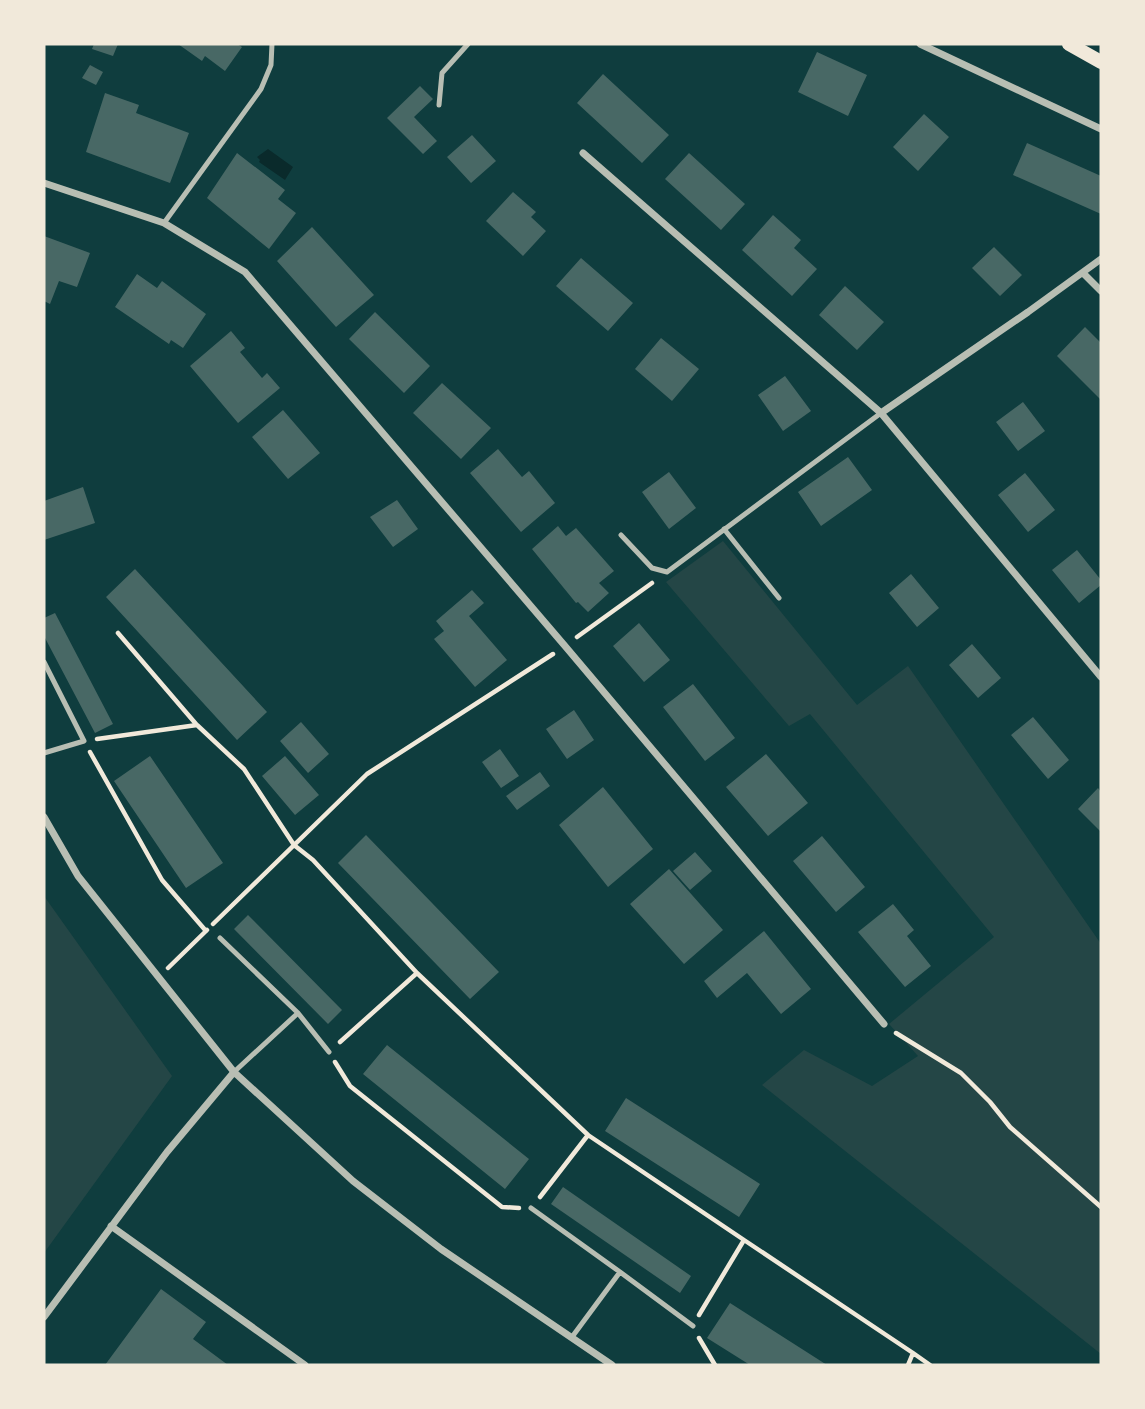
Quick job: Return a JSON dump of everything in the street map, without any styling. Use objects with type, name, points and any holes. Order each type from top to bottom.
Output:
[{"type":"main road","points":[[1069,44],[1101,62]]},
{"type":"street","points":[[920,44],[1101,129]]},
{"type":"street","points":[[583,153],[881,413],[1101,677]]},
{"type":"street","points":[[44,183],[164,223],[245,272],[884,1024]]},
{"type":"street","points":[[881,413],[1101,259]]},
{"type":"street","points":[[1083,272],[1101,291]]},
{"type":"street","points":[[44,817],[78,876],[234,1072],[352,1181],[441,1249],[612,1365]]},
{"type":"street","points":[[44,1317],[167,1152],[234,1072]]},
{"type":"street","points":[[111,1226],[306,1365]]},
{"type":"lane","points":[[164,223],[261,89],[271,65],[272,44]]},
{"type":"lane","points":[[439,105],[442,73],[468,44]]},
{"type":"lane","points":[[621,535],[652,568],[667,572],[881,413]]},
{"type":"lane","points":[[724,529],[779,598]]},
{"type":"lane","points":[[44,662],[84,741],[44,753]]},
{"type":"lane","points":[[220,938],[298,1013],[329,1052]]},
{"type":"lane","points":[[234,1072],[298,1013]]},
{"type":"lane","points":[[531,1208],[693,1326]]},
{"type":"lane","points":[[572,1338],[620,1272]]},
{"type":"path","points":[[159,978],[367,774],[565,646],[667,572]]},
{"type":"path","points":[[118,633],[197,725],[244,769],[294,845],[313,860],[417,973],[588,1135],[930,1365]]},
{"type":"path","points":[[197,725],[84,741],[162,880],[206,932]]},
{"type":"path","points":[[417,973],[329,1052],[350,1086],[502,1208],[531,1208],[588,1135]]},
{"type":"path","points":[[884,1024],[961,1073],[990,1102],[1010,1128],[1101,1207]]},
{"type":"path","points":[[715,1365],[693,1326],[744,1240]]},
{"type":"path","points":[[908,1365],[913,1353]]},
{"type":"shaded area","points":[[268,149],[293,167],[285,180],[259,162],[257,157]]},
{"type":"shaded area","points":[[723,541],[857,705],[908,666],[1101,944],[1101,1354],[762,1085],[804,1050],[872,1086],[918,1056],[889,1024],[994,937],[810,714],[789,726],[666,582]]},
{"type":"shaded area","points":[[44,896],[172,1076],[44,1253]]},
{"type":"building","points":[[94,44],[118,44],[113,56],[92,49]]},
{"type":"building","points":[[178,44],[237,44],[242,47],[225,71],[205,56],[202,61]]},
{"type":"building","points":[[817,52],[867,75],[848,116],[798,92]]},
{"type":"building","points":[[90,65],[103,72],[96,85],[82,78]]},
{"type":"building","points":[[603,74],[669,135],[642,163],[577,103]]},
{"type":"building","points":[[420,86],[433,99],[414,117],[437,141],[423,154],[387,118]]},
{"type":"building","points":[[105,93],[139,105],[136,113],[189,133],[170,183],[86,152]]},
{"type":"building","points":[[924,114],[949,137],[918,171],[893,147]]},
{"type":"building","points":[[472,135],[496,161],[471,183],[447,157]]},
{"type":"building","points":[[1027,143],[1101,176],[1101,214],[1013,175]]},
{"type":"building","points":[[237,153],[285,190],[278,199],[296,213],[269,249],[207,198]]},
{"type":"building","points":[[689,153],[745,204],[721,230],[665,179]]},
{"type":"building","points":[[513,192],[536,212],[531,217],[546,231],[523,256],[486,221]]},
{"type":"building","points":[[773,215],[801,240],[794,248],[817,269],[792,296],[742,250]]},
{"type":"building","points":[[312,227],[374,295],[336,327],[277,261]]},
{"type":"building","points":[[44,236],[90,253],[77,287],[59,281],[50,304],[44,301]]},
{"type":"building","points":[[994,247],[1022,275],[1000,296],[972,268]]},
{"type":"building","points":[[581,258],[633,303],[608,331],[556,286]]},
{"type":"building","points":[[137,274],[157,288],[162,281],[206,314],[183,348],[171,340],[169,344],[115,307]]},
{"type":"building","points":[[845,286],[884,322],[857,350],[819,315]]},
{"type":"building","points":[[375,312],[430,366],[404,393],[349,339]]},
{"type":"building","points":[[1085,327],[1101,343],[1101,400],[1057,356]]},
{"type":"building","points":[[231,331],[245,348],[240,352],[262,378],[267,373],[280,388],[238,423],[190,366]]},
{"type":"building","points":[[661,338],[699,369],[672,401],[635,369]]},
{"type":"building","points":[[785,376],[811,411],[783,431],[758,395]]},
{"type":"building","points":[[442,383],[491,428],[461,459],[413,413]]},
{"type":"building","points":[[1023,402],[1045,431],[1018,451],[996,422]]},
{"type":"building","points":[[283,410],[320,453],[288,479],[252,437]]},
{"type":"building","points":[[498,449],[522,477],[529,471],[555,503],[521,532],[470,473]]},
{"type":"building","points":[[848,457],[872,490],[821,526],[798,492]]},
{"type":"building","points":[[669,472],[696,508],[669,529],[642,492]]},
{"type":"building","points":[[1025,473],[1055,510],[1028,532],[998,495]]},
{"type":"building","points":[[83,487],[95,523],[44,540],[44,501]]},
{"type":"building","points":[[397,500],[418,529],[393,547],[370,517]]},
{"type":"building","points":[[558,526],[566,536],[576,528],[614,571],[599,583],[609,593],[588,612],[576,603],[532,549]]},
{"type":"building","points":[[1077,550],[1101,580],[1101,585],[1079,603],[1052,570]]},
{"type":"building","points":[[135,569],[267,712],[237,740],[106,597]]},
{"type":"building","points":[[911,574],[939,608],[917,627],[889,593]]},
{"type":"building","points":[[472,590],[484,603],[469,616],[507,660],[475,687],[434,639],[444,631],[436,621]]},
{"type":"building","points":[[55,613],[113,724],[95,733],[44,636],[44,618]]},
{"type":"building","points":[[639,623],[670,660],[644,682],[613,646]]},
{"type":"building","points":[[972,644],[1001,678],[978,698],[949,665]]},
{"type":"building","points":[[693,684],[735,738],[705,761],[663,707]]},
{"type":"building","points":[[574,710],[594,740],[567,759],[546,729]]},
{"type":"building","points":[[1033,717],[1069,760],[1048,779],[1011,735]]},
{"type":"building","points":[[301,722],[329,754],[308,773],[280,741]]},
{"type":"building","points":[[500,749],[519,776],[501,788],[482,762]]},
{"type":"building","points":[[766,754],[808,803],[768,836],[726,787]]},
{"type":"building","points":[[150,756],[223,863],[186,888],[114,781]]},
{"type":"building","points":[[285,756],[319,795],[295,815],[262,776]]},
{"type":"building","points":[[540,772],[550,786],[517,810],[506,796]]},
{"type":"building","points":[[603,787],[653,849],[608,887],[559,825]]},
{"type":"building","points":[[1098,788],[1101,792],[1101,832],[1078,809]]},
{"type":"building","points":[[366,835],[499,972],[470,999],[338,863]]},
{"type":"building","points":[[822,836],[865,887],[836,912],[793,861]]},
{"type":"building","points":[[695,852],[712,871],[690,890],[673,871]]},
{"type":"building","points":[[669,869],[723,930],[684,964],[630,904]]},
{"type":"building","points":[[893,904],[914,930],[907,936],[931,966],[905,987],[858,932]]},
{"type":"building","points":[[248,915],[342,1010],[328,1024],[234,929]]},
{"type":"building","points":[[764,931],[811,989],[781,1014],[747,973],[717,998],[704,981]]},
{"type":"building","points":[[387,1045],[529,1159],[505,1189],[363,1074]]},
{"type":"building","points":[[626,1098],[760,1184],[739,1217],[605,1131]]},
{"type":"building","points":[[563,1187],[691,1276],[680,1293],[551,1204]]},
{"type":"building","points":[[161,1289],[206,1322],[193,1339],[228,1365],[105,1365]]},
{"type":"building","points":[[730,1303],[827,1365],[750,1365],[707,1338]]}]
